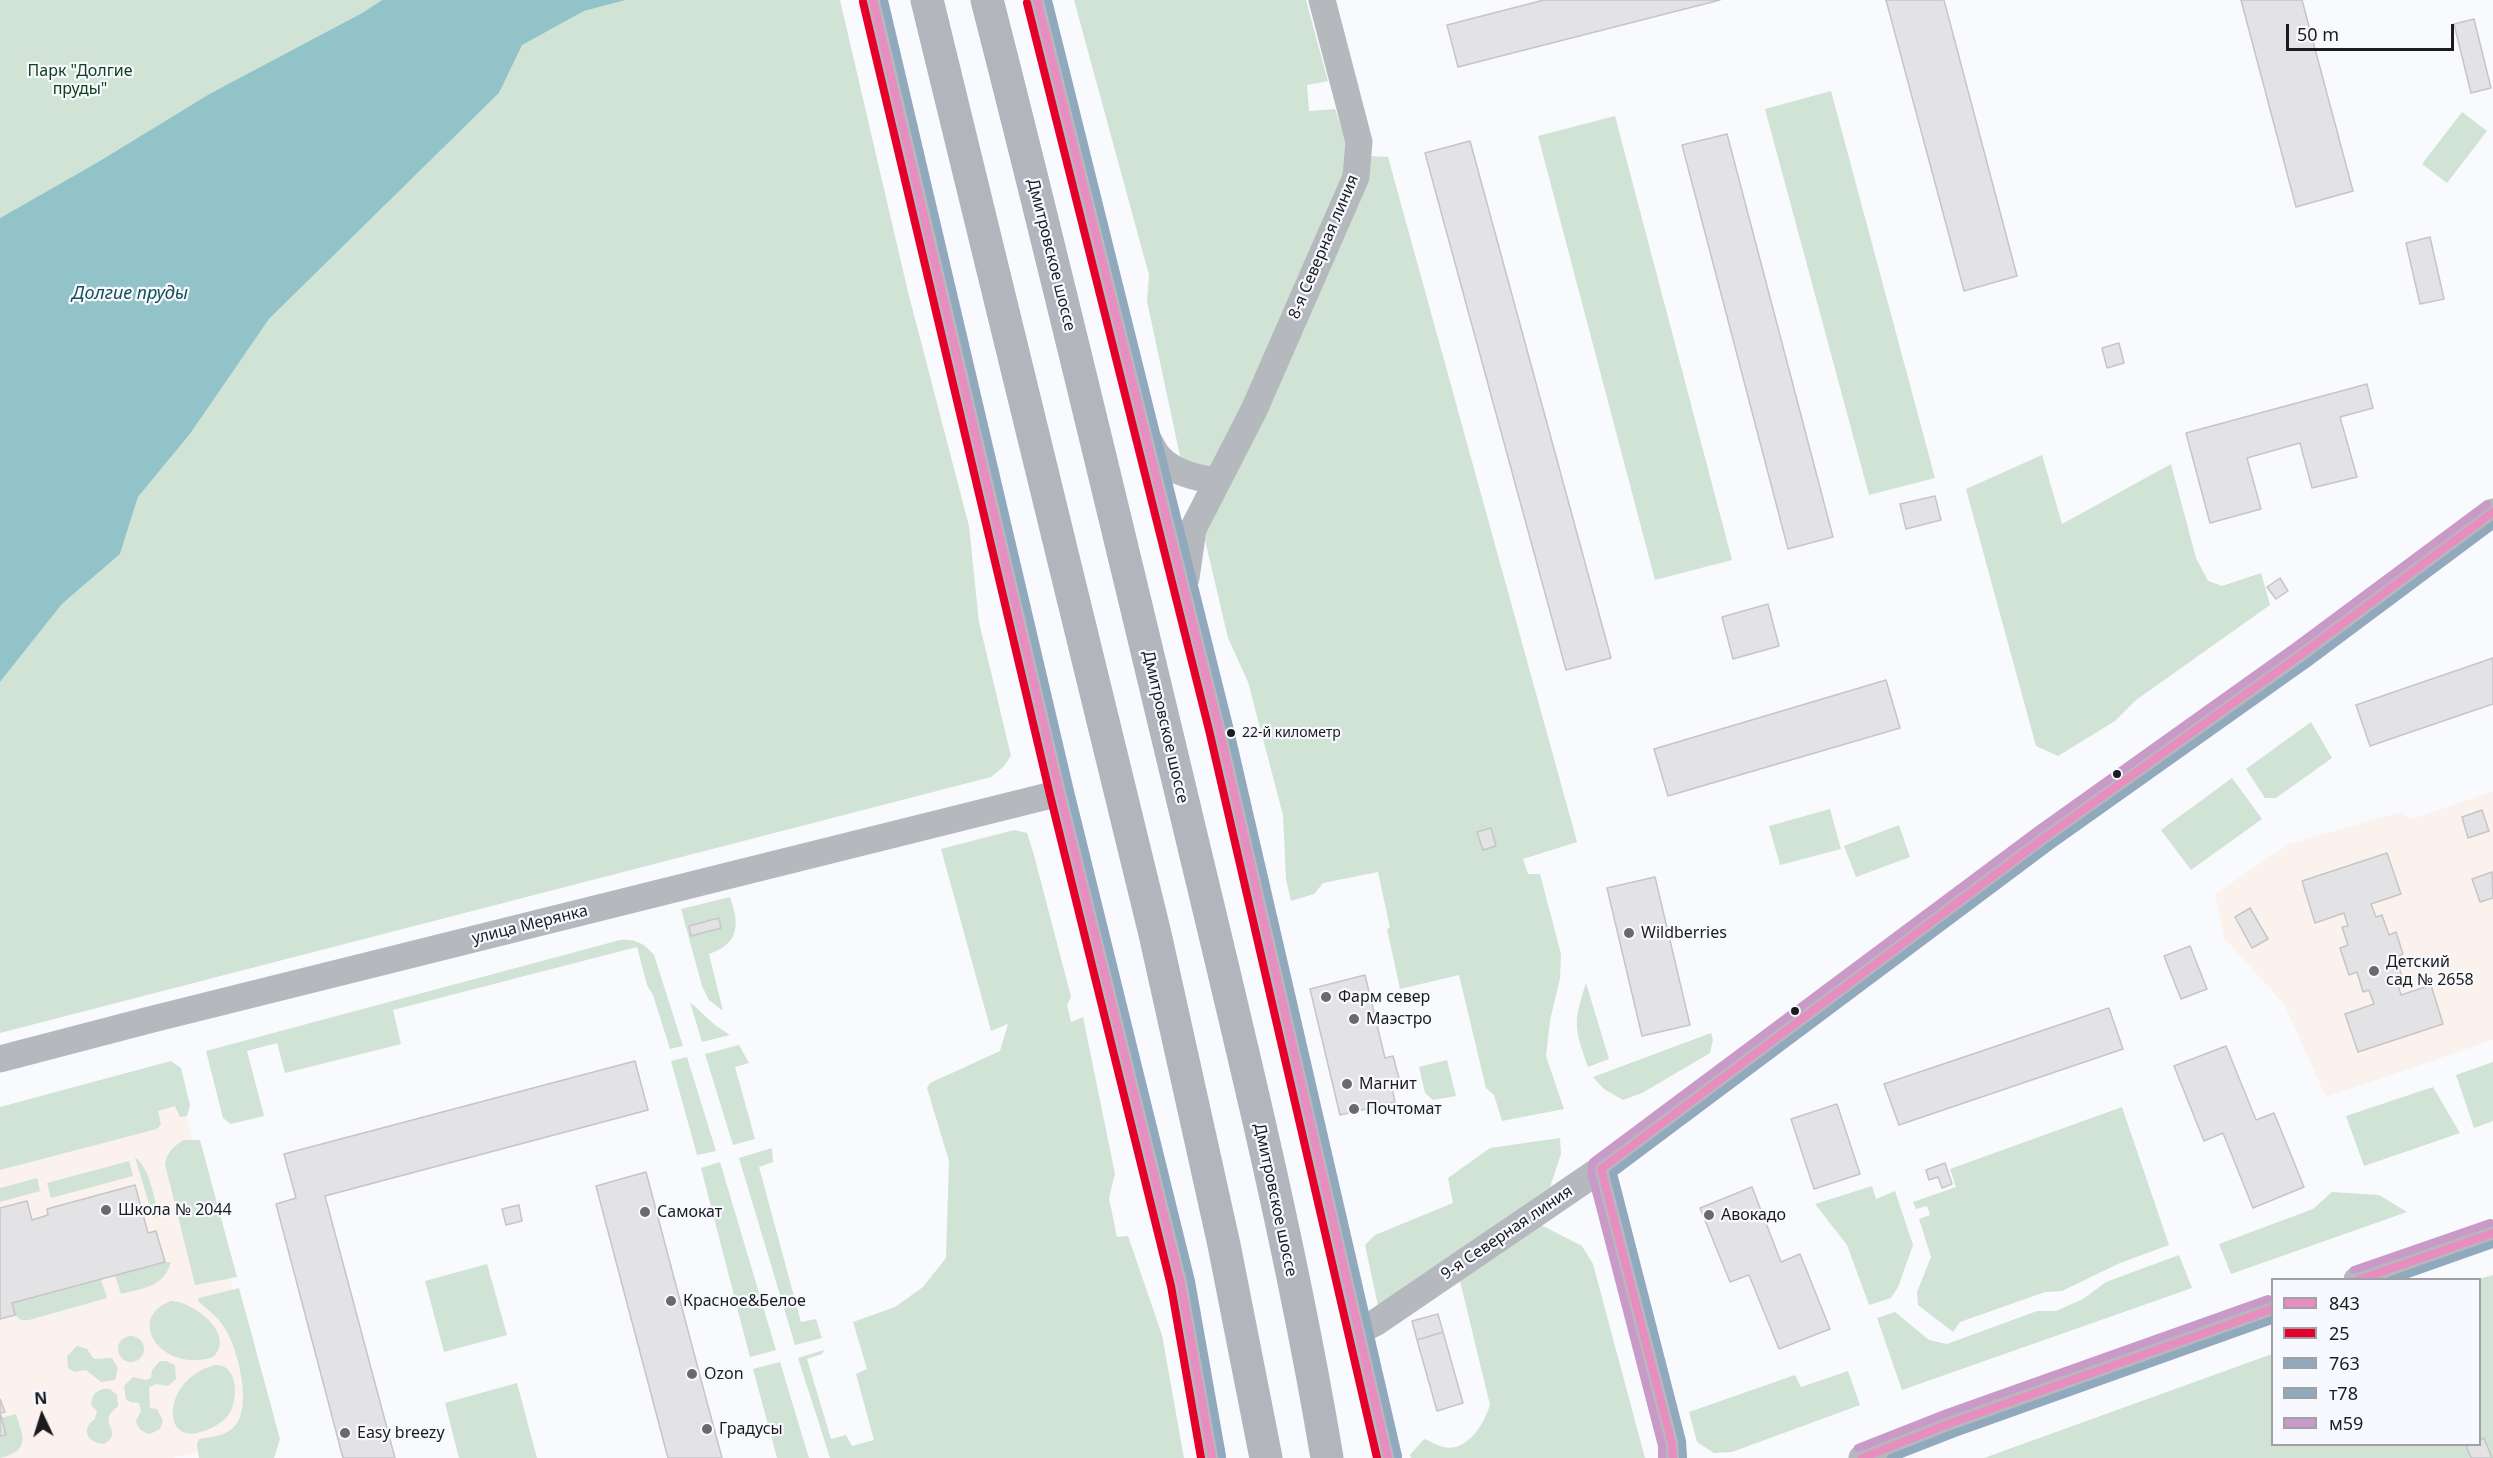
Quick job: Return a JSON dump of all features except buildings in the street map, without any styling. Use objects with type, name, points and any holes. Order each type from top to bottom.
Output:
[{"type":"highway","points":[[927,0],[1155,934],[1224,1245],[1266,1458]]},
{"type":"highway","name":"Дмитровское шоссе","points":[[987,0],[1035,188],[1211,921],[1284,1239],[1327,1458]]},
{"type":"street","points":[[873,0],[1060,793],[1179,1274],[1212,1458]]},
{"type":"street","points":[[1037,0],[1219,728],[1388,1458]]},
{"type":"street","name":"8-я Северная линия","points":[[1184,592],[1193,529],[1254,410],[1356,177],[1359,142],[1322,0]]},
{"type":"street","points":[[1146,435],[1159,458],[1168,464],[1196,478],[1216,481]]},
{"type":"street","name":"9-я Северная линия","points":[[1359,1331],[1375,1323],[1600,1169],[2044,838],[2320,641],[2493,512]]},
{"type":"street","name":"улица Мерянка","points":[[0,1059],[122,1026],[1060,793]]},
{"type":"street","points":[[1600,1169],[1676,1454]]},
{"type":"street","points":[[2363,1278],[2493,1233]]},
{"type":"street","points":[[1862,1458],[1962,1419],[2271,1309]]},
{"type":"shaded area","name":"Детский сад № 2658","points":[[2493,791],[2493,1040],[2326,1097],[2284,1004],[2224,938],[2215,894],[2289,844],[2401,812],[2412,819]]},
{"type":"shaded area","name":"Школа № 2044","points":[[178,1085],[272,1433],[172,1458],[0,1458],[0,1130]]},
{"type":"green space","name":"Парк \"Долгие пруды\"","points":[[0,0],[382,0],[362,13],[211,93],[0,218]]},
{"type":"green space","points":[[626,0],[840,0],[908,292],[969,526],[979,622],[1011,756],[991,777],[0,1033],[0,682],[62,604],[120,554],[138,497],[190,434],[269,319],[499,93],[521,45],[584,11]]},
{"type":"green space","points":[[1074,0],[1306,0],[1328,81],[1307,85],[1309,111],[1335,109],[1345,139],[1369,156],[1388,157],[1577,842],[1523,859],[1528,874],[1540,874],[1561,954],[1560,978],[1550,1021],[1546,1056],[1564,1109],[1502,1121],[1494,1095],[1486,1088],[1459,975],[1400,989],[1378,872],[1323,883],[1314,894],[1291,901],[1286,879],[1283,815],[1248,682],[1228,638],[1205,540],[1209,509],[1189,466],[1180,456],[1147,301],[1149,275]]},
{"type":"green space","points":[[1831,91],[1935,478],[1869,495],[1765,109]]},
{"type":"green space","points":[[2462,112],[2487,131],[2447,183],[2422,164]]},
{"type":"green space","points":[[1615,116],[1732,560],[1655,580],[1538,136]]},
{"type":"green space","points":[[2042,455],[2062,524],[2171,464],[2196,558],[2208,581],[2222,586],[2261,573],[2270,605],[2136,700],[2115,721],[2058,756],[2036,746],[1966,489]]},
{"type":"green space","points":[[2311,722],[2332,758],[2276,798],[2265,798],[2246,769]]},
{"type":"green space","points":[[2232,778],[2262,819],[2191,870],[2161,830]]},
{"type":"green space","points":[[1830,809],[1841,849],[1780,865],[1769,826]]},
{"type":"green space","points":[[1899,825],[1910,857],[1856,877],[1844,846]]},
{"type":"green space","points":[[1014,830],[1027,833],[1034,855],[1071,997],[1067,1005],[1071,1022],[1083,1017],[1115,1174],[1109,1198],[1117,1237],[1128,1236],[1162,1335],[1184,1458],[830,1458],[798,1358],[824,1350],[822,1354],[807,1359],[831,1439],[846,1435],[852,1446],[874,1440],[856,1374],[867,1369],[853,1322],[895,1307],[923,1287],[946,1258],[949,1161],[927,1088],[930,1083],[1000,1051],[1008,1024],[991,1031],[941,849]]},
{"type":"green space","points":[[730,897],[735,916],[734,932],[726,945],[709,954],[723,1011],[709,1000],[702,986],[681,909]]},
{"type":"green space","points":[[620,940],[639,943],[647,947],[654,955],[683,1046],[670,1049],[653,995],[647,985],[637,947],[393,1010],[401,1044],[285,1073],[277,1043],[247,1051],[264,1116],[231,1124],[223,1118],[206,1051]]},
{"type":"green space","points":[[1586,983],[1609,1059],[1588,1067],[1577,1025],[1579,1007]]},
{"type":"green space","points":[[690,1002],[715,1025],[730,1035],[702,1042]]},
{"type":"green space","points":[[1711,1033],[1713,1040],[1710,1053],[1642,1093],[1623,1100],[1604,1089],[1593,1077]]},
{"type":"green space","points":[[739,1045],[749,1063],[735,1067],[755,1139],[733,1145],[705,1054]]},
{"type":"green space","points":[[687,1057],[716,1151],[697,1155],[671,1061]]},
{"type":"green space","points":[[1447,1060],[1456,1096],[1433,1100],[1425,1093],[1419,1067]]},
{"type":"green space","points":[[171,1061],[181,1068],[190,1105],[187,1116],[180,1117],[175,1106],[158,1111],[161,1124],[157,1129],[0,1170],[0,1107]]},
{"type":"green space","points":[[2493,1062],[2493,1121],[2474,1128],[2456,1075]]},
{"type":"green space","points":[[2433,1087],[2460,1133],[2364,1166],[2346,1116]]},
{"type":"green space","points":[[2122,1107],[2169,1245],[2120,1263],[2062,1291],[2045,1292],[1960,1322],[1953,1332],[1918,1305],[1917,1292],[1931,1257],[1919,1219],[1930,1215],[1927,1206],[1916,1209],[1913,1202],[1956,1187],[1950,1169]]},
{"type":"green space","points":[[1560,1138],[1561,1154],[1550,1187],[1378,1306],[1365,1245],[1375,1235],[1453,1203],[1448,1178],[1490,1148]]},
{"type":"green space","points":[[184,1140],[200,1140],[237,1277],[195,1285],[165,1164],[167,1156]]},
{"type":"green space","points":[[772,1148],[773,1162],[759,1167],[801,1322],[816,1319],[822,1338],[795,1345],[739,1158]]},
{"type":"green space","points":[[135,1157],[148,1176],[159,1216],[153,1218]]},
{"type":"green space","points":[[129,1161],[133,1176],[51,1198],[47,1183]]},
{"type":"green space","points":[[720,1162],[776,1350],[750,1357],[701,1168]]},
{"type":"green space","points":[[37,1178],[40,1191],[0,1202],[0,1188]]},
{"type":"green space","points":[[1872,1186],[1876,1199],[1895,1191],[1913,1245],[1898,1287],[1891,1298],[1869,1305],[1847,1245],[1815,1204]]},
{"type":"green space","points":[[2332,1192],[2379,1195],[2407,1212],[2231,1274],[2219,1244],[2313,1209]]},
{"type":"green space","points":[[1539,1224],[1582,1246],[1593,1264],[1645,1458],[1411,1458],[1410,1455],[1424,1439],[1443,1447],[1460,1446],[1473,1435],[1484,1420],[1490,1405],[1460,1281]]},
{"type":"green space","points":[[2179,1255],[2192,1288],[1902,1390],[1877,1318],[1895,1312],[1929,1340],[1947,1344],[2037,1311],[2056,1311],[2083,1299],[2106,1282]]},
{"type":"green space","points":[[171,1262],[168,1270],[158,1282],[121,1294],[115,1275]]},
{"type":"green space","points":[[487,1264],[507,1335],[444,1352],[425,1281]]},
{"type":"green space","points":[[2493,1275],[2493,1458],[1984,1458],[2271,1354],[2271,1446],[2481,1446],[2481,1278]]},
{"type":"green space","points":[[101,1279],[107,1298],[29,1320],[21,1320],[15,1315],[12,1303]]},
{"type":"green space","points":[[239,1288],[280,1439],[274,1458],[199,1458],[197,1444],[199,1439],[222,1434],[234,1427],[240,1418],[243,1393],[238,1363],[229,1337],[219,1320],[198,1301],[199,1298]]},
{"type":"green space","points":[[171,1301],[200,1313],[216,1330],[220,1339],[219,1348],[213,1357],[195,1360],[178,1358],[155,1342],[150,1331],[151,1319],[157,1309]]},
{"type":"green space","points":[[131,1336],[140,1340],[144,1349],[140,1358],[131,1362],[122,1358],[118,1349],[122,1340]]},
{"type":"green space","points":[[77,1346],[87,1349],[94,1359],[112,1358],[118,1368],[115,1380],[101,1382],[86,1370],[75,1372],[68,1368],[67,1356]]},
{"type":"green space","points":[[160,1361],[175,1365],[176,1379],[168,1386],[156,1384],[149,1387],[150,1408],[157,1409],[163,1421],[160,1429],[150,1434],[138,1426],[136,1421],[141,1411],[139,1403],[126,1399],[124,1386],[133,1377],[146,1380],[151,1378],[152,1370]]},
{"type":"green space","points":[[780,1362],[809,1458],[777,1458],[753,1369]]},
{"type":"green space","points":[[216,1365],[224,1367],[233,1377],[235,1392],[232,1408],[226,1418],[215,1426],[197,1433],[185,1433],[177,1427],[173,1418],[178,1393],[186,1381],[199,1371]]},
{"type":"green space","points":[[1848,1371],[1860,1405],[1732,1452],[1714,1453],[1697,1442],[1689,1412],[1795,1375],[1801,1387]]},
{"type":"green space","points":[[517,1383],[537,1458],[459,1458],[445,1403]]},
{"type":"green space","points":[[104,1389],[110,1389],[117,1395],[118,1406],[109,1418],[112,1436],[104,1444],[93,1441],[87,1431],[97,1411],[91,1405],[93,1396]]},
{"type":"green space","points":[[16,1414],[22,1442],[16,1451],[0,1458],[0,1436],[6,1435],[1,1418]]},
{"type":"water","name":"Долгие пруды","points":[[382,0],[626,0],[584,11],[522,45],[499,93],[269,319],[190,434],[138,497],[120,554],[62,604],[0,682],[0,218],[211,93],[362,13]]},
{"type":"transit line","name":"843","points":[[873,0],[1060,793],[1181,1284],[1212,1458]]},
{"type":"transit line","name":"763","points":[[884,0],[1070,791],[1191,1281],[1222,1456]]},
{"type":"transit line","name":"843","points":[[1037,0],[1219,728],[1388,1458]]},
{"type":"transit line","name":"763","points":[[1048,0],[1229,726],[1398,1456]]},
{"type":"transit line","name":"25","points":[[863,2],[1050,795],[1171,1286],[1201,1458]]},
{"type":"transit line","name":"25","points":[[1027,3],[1209,730],[1377,1458]]},
{"type":"transit line","name":"м59","points":[[1662,1458],[1662,1446],[1591,1172],[1593,1162],[2038,830],[2296,646],[2487,504]]},
{"type":"transit line","name":"843","points":[[1673,1458],[1672,1444],[1601,1169],[2044,838],[2302,654],[2493,512]]},
{"type":"transit line","name":"т78","points":[[1683,1457],[1682,1441],[1613,1173],[2050,846],[2308,663],[2493,525]]},
{"type":"transit line","name":"м59","points":[[2354,1270],[2490,1223]]},
{"type":"transit line","name":"843","points":[[2364,1278],[2493,1233]]},
{"type":"transit line","name":"т78","points":[[2397,1278],[2493,1244]]},
{"type":"transit line","name":"м59","points":[[1858,1448],[1947,1413],[2268,1299]]},
{"type":"transit line","name":"843","points":[[1862,1458],[1951,1423],[2271,1309]]},
{"type":"transit line","name":"т78","points":[[1891,1458],[2271,1320]]},
{"type":"place","name":"22-й километр","points":[[1231,733]]},
{"type":"place","name":"Wildberries","points":[[1629,933]]},
{"type":"place","name":"Детский сад № 2658","points":[[2374,971]]},
{"type":"place","name":"Фарм север","points":[[1326,997]]},
{"type":"place","name":"Маэстро","points":[[1354,1019]]},
{"type":"place","name":"Магнит","points":[[1347,1084]]},
{"type":"place","name":"Почтомат","points":[[1354,1109]]},
{"type":"place","name":"Школа № 2044","points":[[106,1210]]},
{"type":"place","name":"Самокат","points":[[645,1212]]},
{"type":"place","name":"Авокадо","points":[[1709,1215]]},
{"type":"place","name":"Красное&Белое","points":[[671,1301]]},
{"type":"place","name":"Ozon","points":[[692,1374]]},
{"type":"place","name":"Градусы","points":[[707,1429]]},
{"type":"place","name":"Easy breezy","points":[[345,1433]]}]
